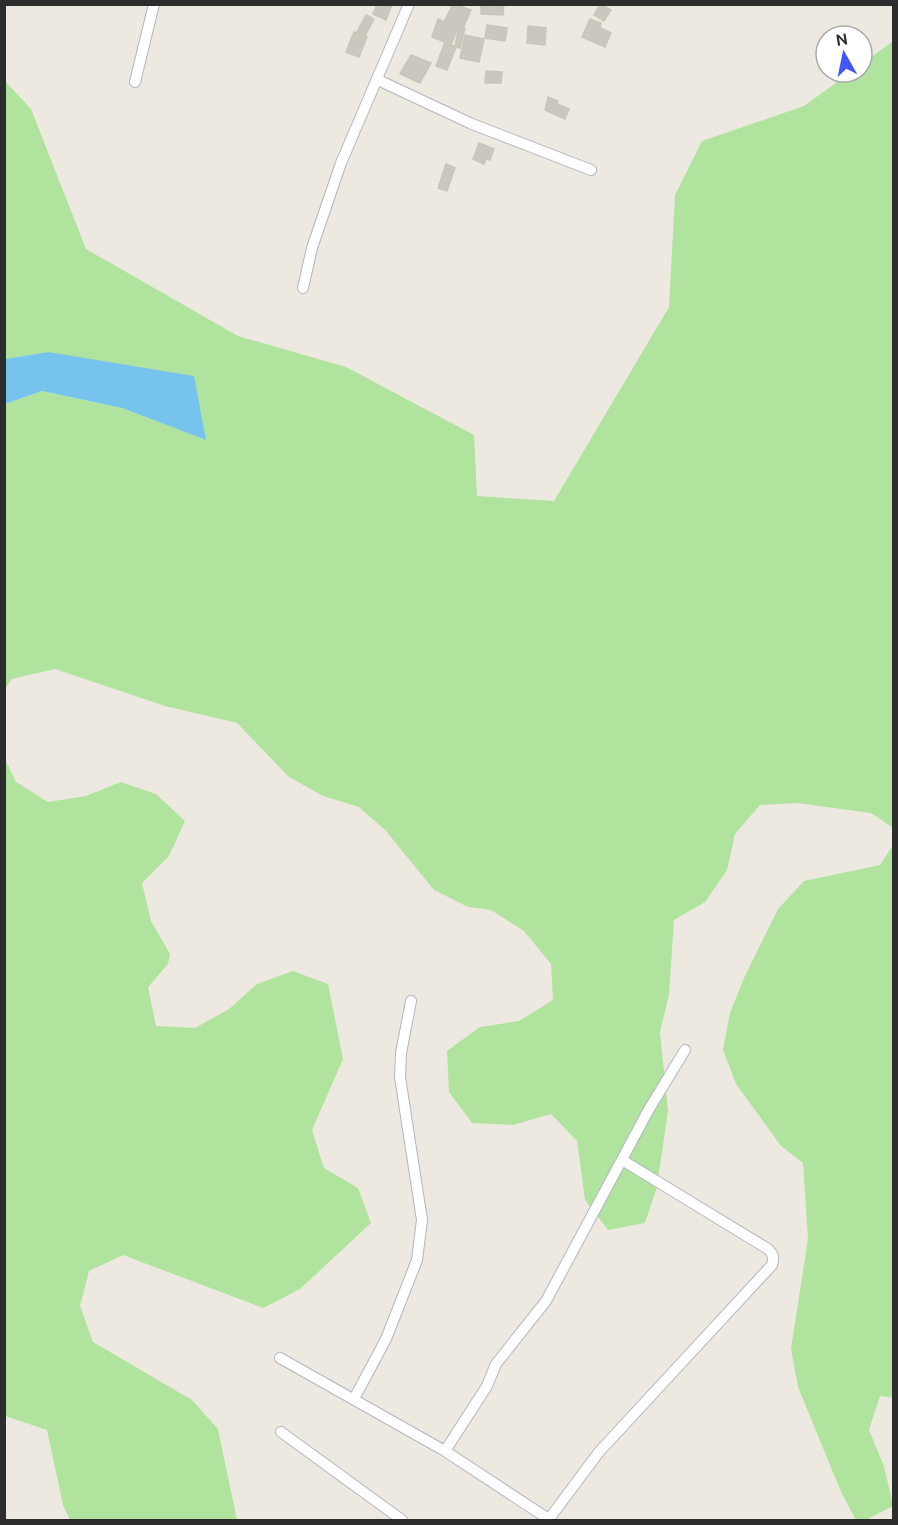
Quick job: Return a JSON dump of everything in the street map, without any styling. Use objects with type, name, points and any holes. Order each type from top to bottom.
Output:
[{"type":"street","points":[[135,82],[153,4]]},
{"type":"street","points":[[303,288],[312,248],[341,163],[409,4]]},
{"type":"street","points":[[378,80],[472,124],[591,170]]},
{"type":"street","points":[[354,1399],[386,1339],[417,1260],[422,1220],[400,1077],[401,1053],[411,1001]]},
{"type":"street","points":[[445,1451],[487,1386],[496,1364],[546,1301],[622,1160],[685,1050]]},
{"type":"street","points":[[280,1358],[445,1451],[550,1520],[598,1452],[772,1265],[774,1259],[773,1254],[768,1250],[622,1160]]},
{"type":"street","points":[[281,1432],[402,1521]]},
{"type":"green space","points":[[893,41],[893,828],[871,813],[797,803],[760,805],[735,834],[727,870],[705,902],[674,920],[669,995],[660,1032],[668,1111],[657,1187],[645,1223],[608,1230],[585,1200],[577,1141],[551,1114],[513,1125],[472,1123],[449,1092],[447,1051],[480,1027],[519,1021],[553,1000],[551,964],[524,931],[491,910],[468,907],[434,890],[386,831],[359,807],[323,796],[289,777],[237,723],[165,706],[55,669],[12,679],[5,689],[5,404],[42,391],[122,408],[206,440],[48,352],[5,359],[5,81],[31,109],[86,249],[238,336],[346,367],[474,435],[477,496],[554,501],[669,307],[675,195],[702,141],[804,106],[834,84],[874,84],[874,55]]},
{"type":"green space","points":[[5,759],[16,782],[48,802],[86,796],[121,782],[156,794],[185,821],[169,856],[142,883],[151,921],[170,954],[168,964],[148,987],[156,1026],[195,1028],[229,1009],[257,984],[293,971],[328,984],[343,1059],[312,1130],[324,1168],[358,1188],[371,1223],[300,1289],[263,1308],[123,1255],[89,1271],[80,1306],[93,1342],[192,1400],[218,1429],[237,1520],[70,1520],[63,1505],[47,1430],[5,1416]]},
{"type":"green space","points":[[893,845],[894,1398],[880,1396],[869,1430],[884,1466],[893,1506],[866,1520],[856,1520],[841,1492],[798,1387],[791,1349],[808,1239],[803,1163],[781,1146],[736,1084],[723,1050],[730,1013],[744,978],[778,909],[804,881],[880,865]]},
{"type":"water","points":[[48,352],[194,376],[206,440],[122,408],[42,391],[5,404],[5,359]]},
{"type":"building","points":[[377,4],[392,4],[386,20],[373,14]]},
{"type":"building","points":[[453,4],[471,10],[463,28],[465,28],[460,48],[456,47],[447,70],[436,66],[445,42],[432,37],[438,19],[458,27],[451,45],[455,46],[459,26],[445,20]]},
{"type":"building","points":[[481,4],[504,4],[503,15],[481,14]]},
{"type":"building","points":[[600,4],[611,10],[604,21],[594,15]]},
{"type":"building","points":[[366,15],[374,19],[365,36],[357,32]]},
{"type":"building","points":[[590,19],[601,23],[600,28],[611,33],[605,47],[582,37]]},
{"type":"building","points":[[487,25],[507,28],[505,41],[485,38]]},
{"type":"building","points":[[528,26],[546,28],[545,45],[527,43]]},
{"type":"building","points":[[354,32],[367,37],[359,57],[346,52]]},
{"type":"building","points":[[465,35],[484,39],[479,62],[460,58]]},
{"type":"building","points":[[411,55],[431,63],[420,83],[400,74]]},
{"type":"building","points":[[486,71],[502,72],[501,83],[485,83]]},
{"type":"building","points":[[548,97],[569,109],[565,119],[545,110]]},
{"type":"building","points":[[479,143],[494,149],[490,160],[486,159],[484,164],[473,159]]},
{"type":"building","points":[[446,164],[455,168],[447,191],[438,188]]}]
